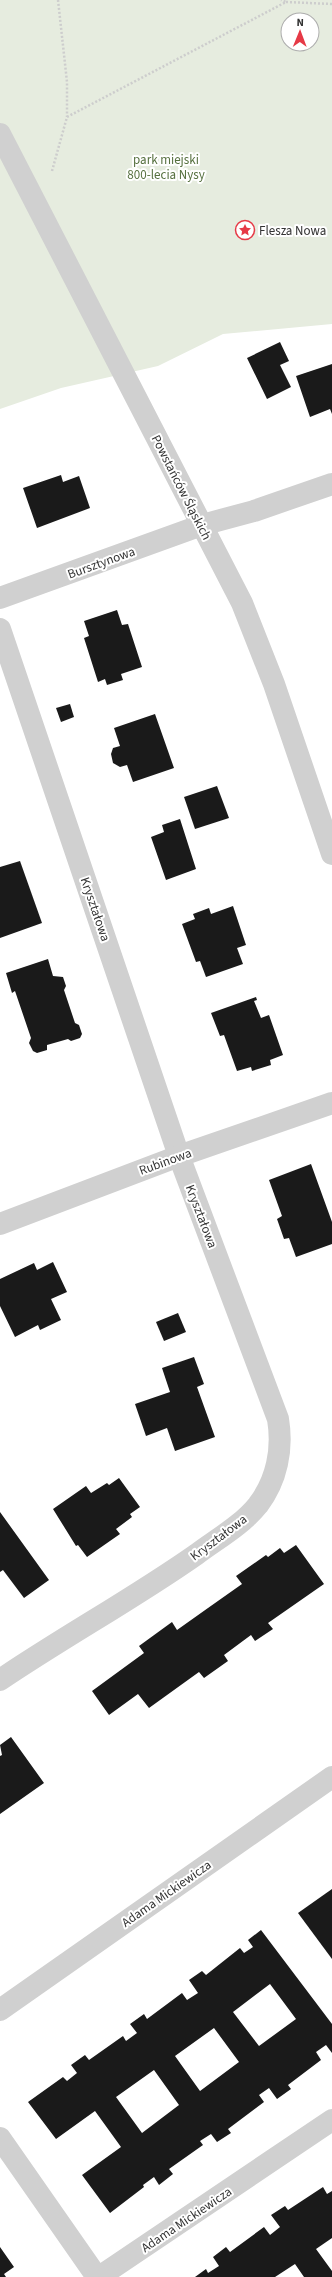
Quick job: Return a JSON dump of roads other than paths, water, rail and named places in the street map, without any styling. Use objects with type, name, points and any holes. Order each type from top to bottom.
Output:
[{"type":"street","name":"Powstańców Śląskich","points":[[0,134],[242,603],[274,684],[332,854]]},
{"type":"street","name":"Bursztynowa","points":[[0,598],[202,525],[254,511],[332,484]]},
{"type":"street","name":"Kryształowa","points":[[0,629],[179,1156],[278,1419],[282,1438],[278,1462],[258,1505],[239,1524],[115,1608],[51,1645],[0,1680]]},
{"type":"street","name":"Rubinowa","points":[[0,1224],[179,1156],[332,1103]]},
{"type":"street","name":"Adama Mickiewicza","points":[[0,2010],[332,1777]]},
{"type":"street","name":"Adama Mickiewicza","points":[[0,2138],[98,2277],[332,2120]]},
{"type":"place","name":"Flesza Nowa","points":[[245,230]]},
{"type":"park label","name":"park miejski 800-lecia Nysy","points":[[166,166]]}]
